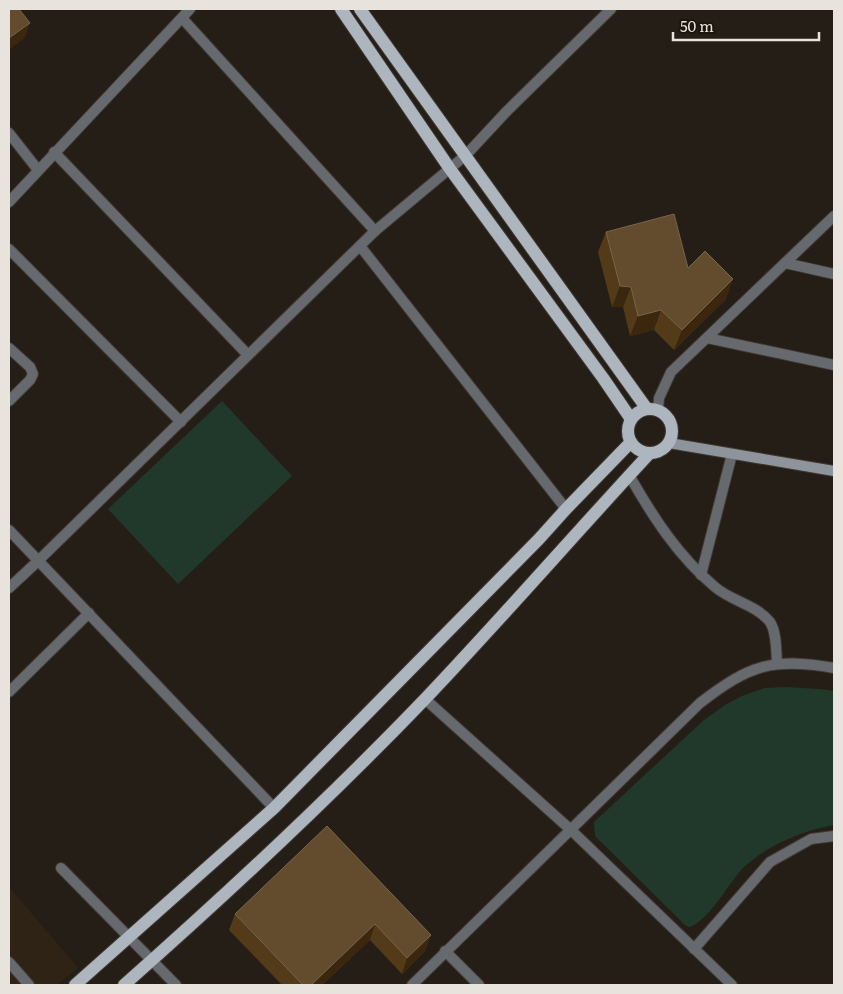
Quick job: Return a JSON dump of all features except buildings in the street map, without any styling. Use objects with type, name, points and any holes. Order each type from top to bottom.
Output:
[{"type":"main road","points":[[341,9],[450,169],[631,419]]},
{"type":"main road","points":[[124,985],[298,827],[425,699],[629,475],[649,454],[661,451],[669,443],[672,435],[672,426],[668,418],[653,409],[360,9]]},
{"type":"main road","points":[[649,454],[635,448],[628,435],[628,426],[631,419],[641,410],[653,409]]},
{"type":"main road","points":[[75,985],[274,808],[539,539],[566,508],[631,442]]},
{"type":"main road","points":[[669,443],[834,472]]},
{"type":"street","points":[[9,202],[190,9]]},
{"type":"street","points":[[9,588],[375,231],[466,155],[507,111],[611,9]]},
{"type":"street","points":[[182,18],[375,231]]},
{"type":"street","points":[[9,133],[38,170]]},
{"type":"street","points":[[54,152],[248,355]]},
{"type":"street","points":[[653,409],[671,372],[834,216]]},
{"type":"street","points":[[360,246],[566,508]]},
{"type":"street","points":[[9,249],[181,422]]},
{"type":"street","points":[[785,263],[834,274]]},
{"type":"street","points":[[707,338],[834,365]]},
{"type":"street","points":[[9,348],[30,367],[33,374],[30,380],[9,401]]},
{"type":"street","points":[[701,575],[732,454]]},
{"type":"street","points":[[629,475],[670,541],[701,575],[717,589],[757,611],[768,620],[773,628],[777,663]]},
{"type":"street","points":[[9,530],[274,808]]},
{"type":"street","points":[[9,692],[89,613]]},
{"type":"street","points":[[412,985],[700,703],[725,683],[752,669],[777,663],[810,664],[834,668]]},
{"type":"street","points":[[425,699],[571,830],[732,985]]},
{"type":"street","points":[[694,948],[770,862],[812,840],[834,836]]},
{"type":"street","points":[[61,868],[176,985]]},
{"type":"street","points":[[445,951],[479,985]]},
{"type":"street","points":[[9,962],[29,985]]},
{"type":"shaded area","points":[[9,887],[78,968],[57,985],[9,985]]},
{"type":"green space","points":[[222,401],[292,476],[178,584],[108,509]]},
{"type":"green space","points":[[786,687],[834,691],[834,825],[798,835],[776,845],[755,858],[745,866],[704,917],[689,927],[595,836],[594,822],[704,720],[725,705],[742,696],[765,688]]}]
